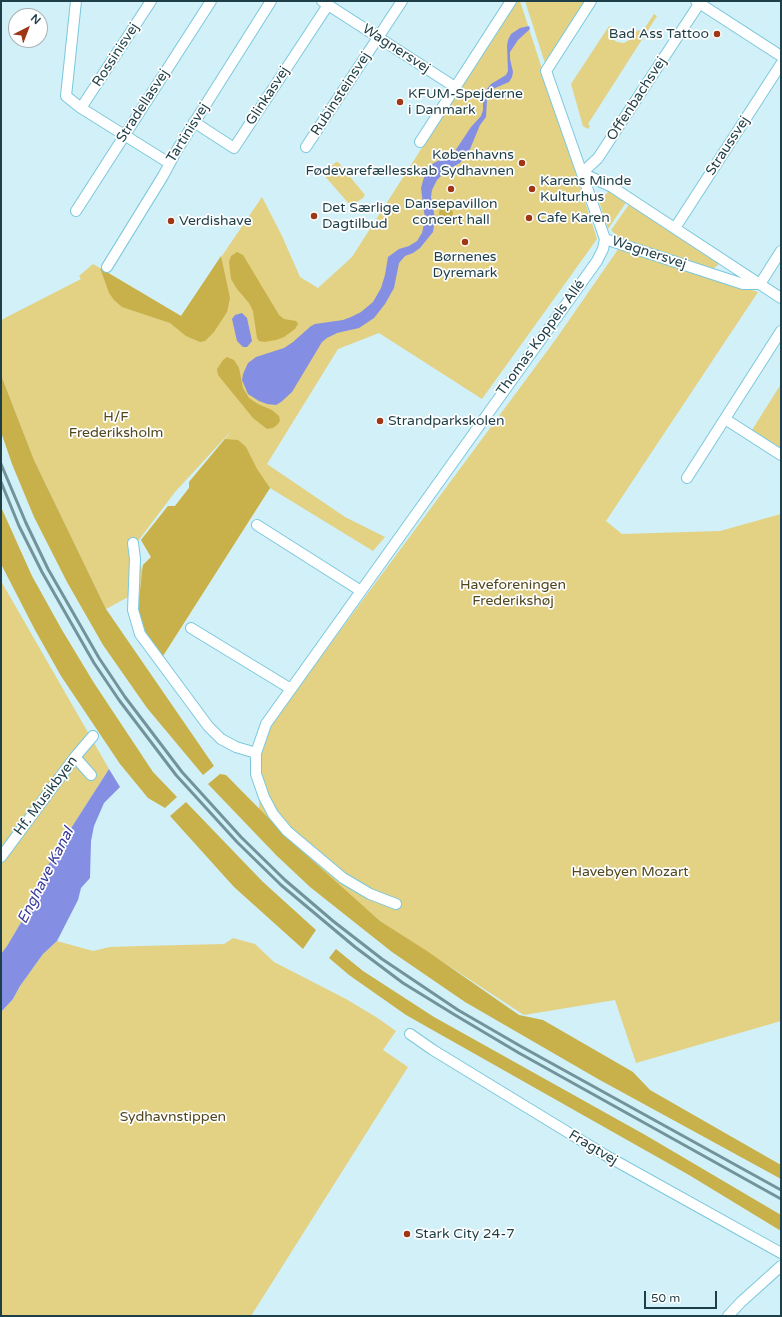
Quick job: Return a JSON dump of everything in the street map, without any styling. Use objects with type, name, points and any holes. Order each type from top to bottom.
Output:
[{"type":"street","points":[[76,1],[66,96],[124,136],[169,163]]},
{"type":"street","name":"Rossinisvej","points":[[82,108],[151,1]]},
{"type":"street","name":"Stradellasvej","points":[[76,211],[211,1]]},
{"type":"street","name":"Tartinisvej","points":[[107,267],[163,176],[169,163],[194,122],[271,1]]},
{"type":"street","name":"Rubinsteinsvej","points":[[306,147],[402,1]]},
{"type":"street","points":[[420,142],[511,1]]},
{"type":"street","name":"Wagnersvej","points":[[591,1],[546,71],[604,239],[743,284],[760,284]]},
{"type":"street","points":[[699,2],[781,56]]},
{"type":"street","name":"Offenbachsvej","points":[[582,173],[598,158],[699,2]]},
{"type":"street","name":"Glinkasvej","points":[[194,122],[234,148],[325,3]]},
{"type":"street","name":"Wagnersvej","points":[[325,3],[456,87]]},
{"type":"street","name":"Straussvej","points":[[675,228],[781,64]]},
{"type":"street","name":"Wagnersvej","points":[[582,173],[612,187],[781,298]]},
{"type":"street","name":"Thomas Koppels Allé","points":[[396,904],[370,894],[343,878],[287,831],[273,814],[264,798],[256,774],[256,753],[259,740],[266,724],[597,261],[603,249],[604,239]]},
{"type":"street","points":[[760,284],[781,251]]},
{"type":"street","points":[[687,478],[781,331]]},
{"type":"street","points":[[725,419],[781,454]]},
{"type":"street","points":[[257,525],[361,591]]},
{"type":"street","points":[[133,544],[135,559],[132,610],[140,634],[208,726],[226,742],[236,747],[256,753]]},
{"type":"street","points":[[191,628],[291,689]]},
{"type":"street","name":"Hf. Musikbyen","points":[[1,857],[75,757],[93,736]]},
{"type":"street","points":[[75,757],[91,775]]},
{"type":"street","name":"Fragtvej","points":[[410,1034],[433,1050],[605,1155],[781,1253]]},
{"type":"street","points":[[728,1316],[741,1302],[781,1266]]},
{"type":"green space","name":"H/F Frederiksholm","points":[[516,1],[520,1],[597,239],[482,399],[379,333],[338,349],[267,464],[345,517],[385,537],[373,551],[270,488],[161,659],[138,607],[142,576],[138,595],[130,596],[106,609],[34,460],[1,375],[1,323],[3,319],[81,279],[79,276],[93,264],[181,316],[262,197],[282,236],[300,277],[318,288],[352,257]],"holes":[[[233,429],[189,482],[189,488],[175,506],[168,506],[141,540],[151,557],[143,565],[142,570],[135,545],[175,492]]]},
{"type":"green space","points":[[525,1],[587,1],[546,65],[544,60]]},
{"type":"green space","points":[[654,14],[657,16],[588,124],[590,126],[588,129],[583,126],[571,84],[609,26],[613,28],[611,33],[614,40],[624,43],[631,39],[634,32],[644,29]]},
{"type":"green space","points":[[336,162],[338,162],[365,195],[352,205],[350,205],[323,174]]},
{"type":"green space","points":[[610,190],[627,201],[608,229],[599,201]]},
{"type":"green space","points":[[630,203],[718,261],[718,265],[713,269],[618,237],[611,230]]},
{"type":"green space","name":"Haveforeningen Frederikshøj","points":[[619,248],[758,292],[606,521],[622,534],[720,531],[781,514],[781,1021],[636,1063],[615,1000],[524,1015],[380,921],[259,819],[260,739],[556,339]]},
{"type":"green space","points":[[781,384],[781,448],[752,430]]},
{"type":"green space","points":[[1,581],[109,769],[47,867],[29,909],[1,954]]},
{"type":"green space","name":"Sydhavnstippen","points":[[233,938],[255,944],[274,962],[346,999],[396,1031],[383,1050],[408,1067],[251,1316],[1,1316],[1,1012],[13,999],[20,986],[43,954],[57,941],[93,951],[110,947],[224,944]]},
{"type":"shaded area","points":[[446,206],[451,208],[453,213],[451,218],[446,220],[441,218],[439,213],[441,208]]},
{"type":"shaded area","points":[[237,252],[243,255],[279,315],[284,319],[296,321],[298,324],[295,329],[284,337],[264,342],[259,341],[257,338],[253,311],[249,303],[231,279],[229,262],[231,256]]},
{"type":"shaded area","points":[[221,256],[230,298],[227,312],[214,332],[205,341],[200,342],[186,336],[170,323],[122,307],[109,293],[100,268],[181,316]]},
{"type":"shaded area","points":[[227,357],[234,360],[239,368],[243,388],[249,398],[272,410],[279,416],[280,421],[273,428],[267,429],[253,418],[218,375],[217,369]]},
{"type":"shaded area","points":[[1,375],[34,460],[106,609],[214,766],[203,775],[147,708],[103,645],[67,582],[34,517],[12,464],[1,432]]},
{"type":"shaded area","points":[[225,439],[238,440],[246,447],[257,469],[270,488],[161,659],[142,626],[138,607],[143,565],[151,557],[141,540],[168,506],[175,506],[189,488],[189,482]]},
{"type":"shaded area","points":[[1,507],[32,576],[94,683],[153,772],[177,797],[165,808],[148,798],[120,764],[61,676],[35,630],[1,564]]},
{"type":"shaded area","points":[[220,774],[226,775],[295,845],[380,921],[427,951],[519,1015],[543,1020],[633,1072],[650,1090],[781,1165],[781,1179],[598,1079],[465,1002],[392,952],[310,887],[276,855],[208,784]]},
{"type":"shaded area","points":[[186,802],[263,882],[316,930],[303,949],[234,887],[170,816]]},
{"type":"shaded area","points":[[336,949],[363,971],[434,1017],[647,1136],[781,1215],[781,1231],[689,1175],[406,1015],[349,975],[329,958]]},
{"type":"water","points":[[529,26],[530,29],[518,40],[510,52],[513,72],[509,82],[493,89],[488,94],[486,117],[480,125],[468,154],[460,163],[447,170],[437,180],[432,190],[431,197],[435,219],[433,232],[420,248],[405,256],[399,263],[394,288],[385,304],[374,318],[359,328],[337,333],[322,342],[292,392],[281,402],[276,405],[267,404],[248,394],[242,380],[243,374],[248,363],[256,357],[284,348],[315,324],[343,320],[351,317],[361,312],[373,302],[381,288],[388,257],[399,249],[409,246],[417,241],[422,233],[425,219],[421,188],[424,177],[432,164],[453,153],[471,127],[481,116],[483,110],[483,97],[486,90],[491,84],[506,75],[508,71],[507,46],[511,34],[520,28]]},
{"type":"water","points":[[242,313],[247,318],[252,341],[247,347],[243,347],[237,341],[232,319],[235,315]]},
{"type":"water","name":"Enghave Kanal","points":[[109,769],[120,787],[104,803],[94,826],[91,841],[90,878],[81,888],[78,900],[57,941],[43,954],[20,986],[13,999],[1,1012],[1,954],[29,909],[47,867]]},
{"type":"railway","points":[[1,464],[26,523],[48,569],[99,658],[125,697],[182,772],[241,837],[285,880],[333,921],[382,959],[458,1010],[781,1190]]},
{"type":"railway","points":[[1,482],[19,526],[42,572],[94,663],[119,700],[176,775],[237,842],[281,885],[355,947],[403,983],[519,1053],[781,1199]]},
{"type":"place","name":"Bad Ass Tattoo","points":[[717,34]]},
{"type":"place","name":"KFUM-Spejderne i Danmark","points":[[400,102]]},
{"type":"place","name":"Københavns Fødevarefællesskab Sydhavnen","points":[[522,163]]},
{"type":"place","name":"Dansepavillon concert hall","points":[[451,189]]},
{"type":"place","name":"Karens Minde Kulturhus","points":[[532,189]]},
{"type":"place","name":"Det Særlige Dagtilbud","points":[[314,216]]},
{"type":"place","name":"Cafe Karen","points":[[529,218]]},
{"type":"place","name":"Verdishave","points":[[171,221]]},
{"type":"place","name":"Børnenes Dyremark","points":[[465,242]]},
{"type":"place","name":"Strandparkskolen","points":[[380,421]]},
{"type":"place","name":"Stark City 24-7","points":[[407,1234]]},
{"type":"park label","name":"Havebyen Mozart","points":[[630,872]]}]
